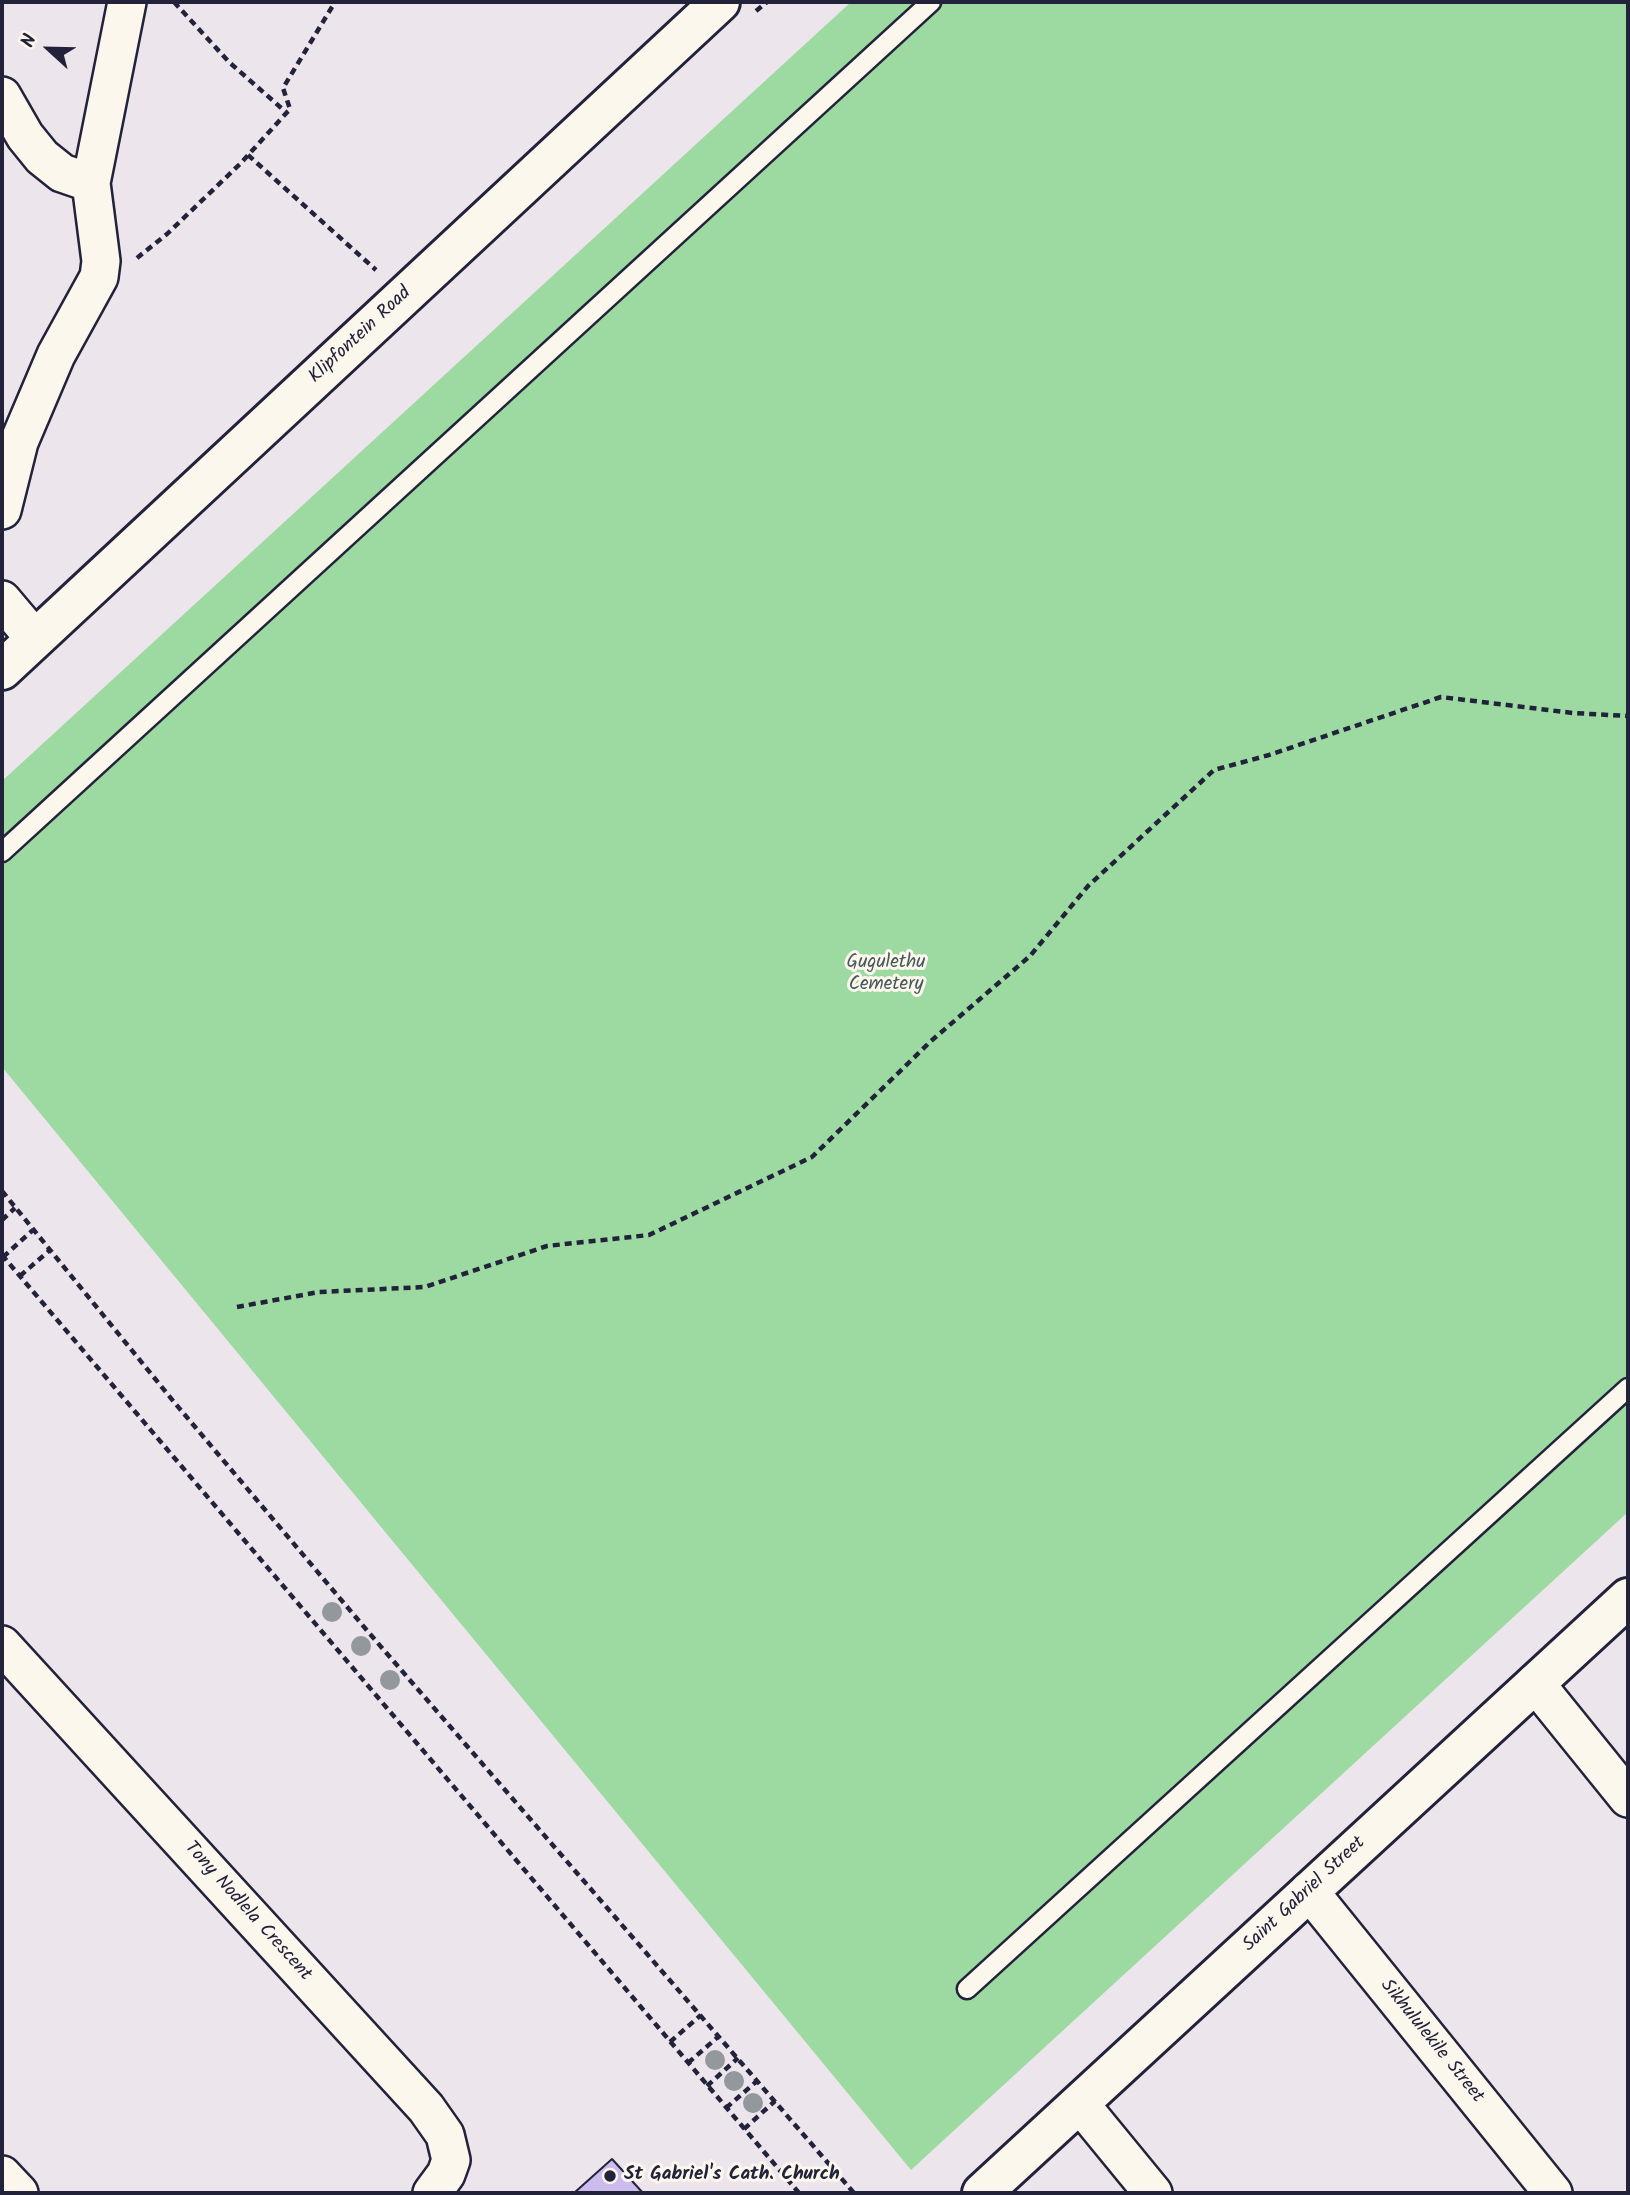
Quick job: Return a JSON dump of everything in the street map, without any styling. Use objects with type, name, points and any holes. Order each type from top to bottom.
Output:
[{"type":"main road","name":"Klipfontein Road","points":[[2,670],[720,2]]},
{"type":"main road","name":"Saint Gabriel Street","points":[[982,2193],[1628,1598]]},
{"type":"street","points":[[2,510],[24,429],[56,355],[99,276],[101,261],[91,183],[127,2]]},
{"type":"street","points":[[2,96],[24,136],[41,157],[62,173],[91,183]]},
{"type":"street","points":[[2,600],[35,639]]},
{"type":"street","name":"Tony Nodlela Crescent","points":[[2,1645],[426,2108],[445,2135],[451,2160],[446,2174],[432,2193]]},
{"type":"street","points":[[1535,1683],[1628,1798]]},
{"type":"street","name":"Sikhululekile Street","points":[[1309,1891],[1553,2193]]},
{"type":"street","points":[[1080,2104],[1153,2193]]},
{"type":"street","points":[[2,2175],[19,2193]]},
{"type":"lane","points":[[2,852],[931,2]]},
{"type":"lane","points":[[967,1989],[1628,1388]]},
{"type":"path","points":[[174,2],[229,62],[287,113]]},
{"type":"path","points":[[99,276],[123,268],[167,234],[287,113],[290,109],[283,88],[335,2]]},
{"type":"path","points":[[248,155],[310,213],[362,254],[384,278]]},
{"type":"path","points":[[237,1307],[318,1292],[425,1287],[547,1246],[649,1235],[812,1157],[931,1041],[1030,956],[1088,886],[1214,770],[1269,755],[1441,697],[1573,713],[1628,716]]},
{"type":"path","points":[[2,1191],[370,1634],[853,2193]]},
{"type":"path","points":[[2,1220],[15,1208]]},
{"type":"path","points":[[33,1230],[2,1256],[799,2193]]},
{"type":"path","points":[[20,1276],[50,1250]]},
{"type":"path","points":[[670,2042],[701,2015]]},
{"type":"path","points":[[688,2063],[719,2036]]},
{"type":"path","points":[[707,2086],[738,2058]]},
{"type":"path","points":[[726,2108],[757,2080]]},
{"type":"path","points":[[744,2129],[775,2101]]},
{"type":"green space","name":"Gugulethu Cemetery","points":[[851,2],[1628,2],[1628,1512],[911,2170],[2,1067],[2,781]]},
{"type":"building","name":"St Gabriel's Cath. Church","points":[[612,2159],[643,2193],[574,2193]]},
{"type":"place","name":"St Gabriel's Cath. Church","points":[[610,2176]]}]
